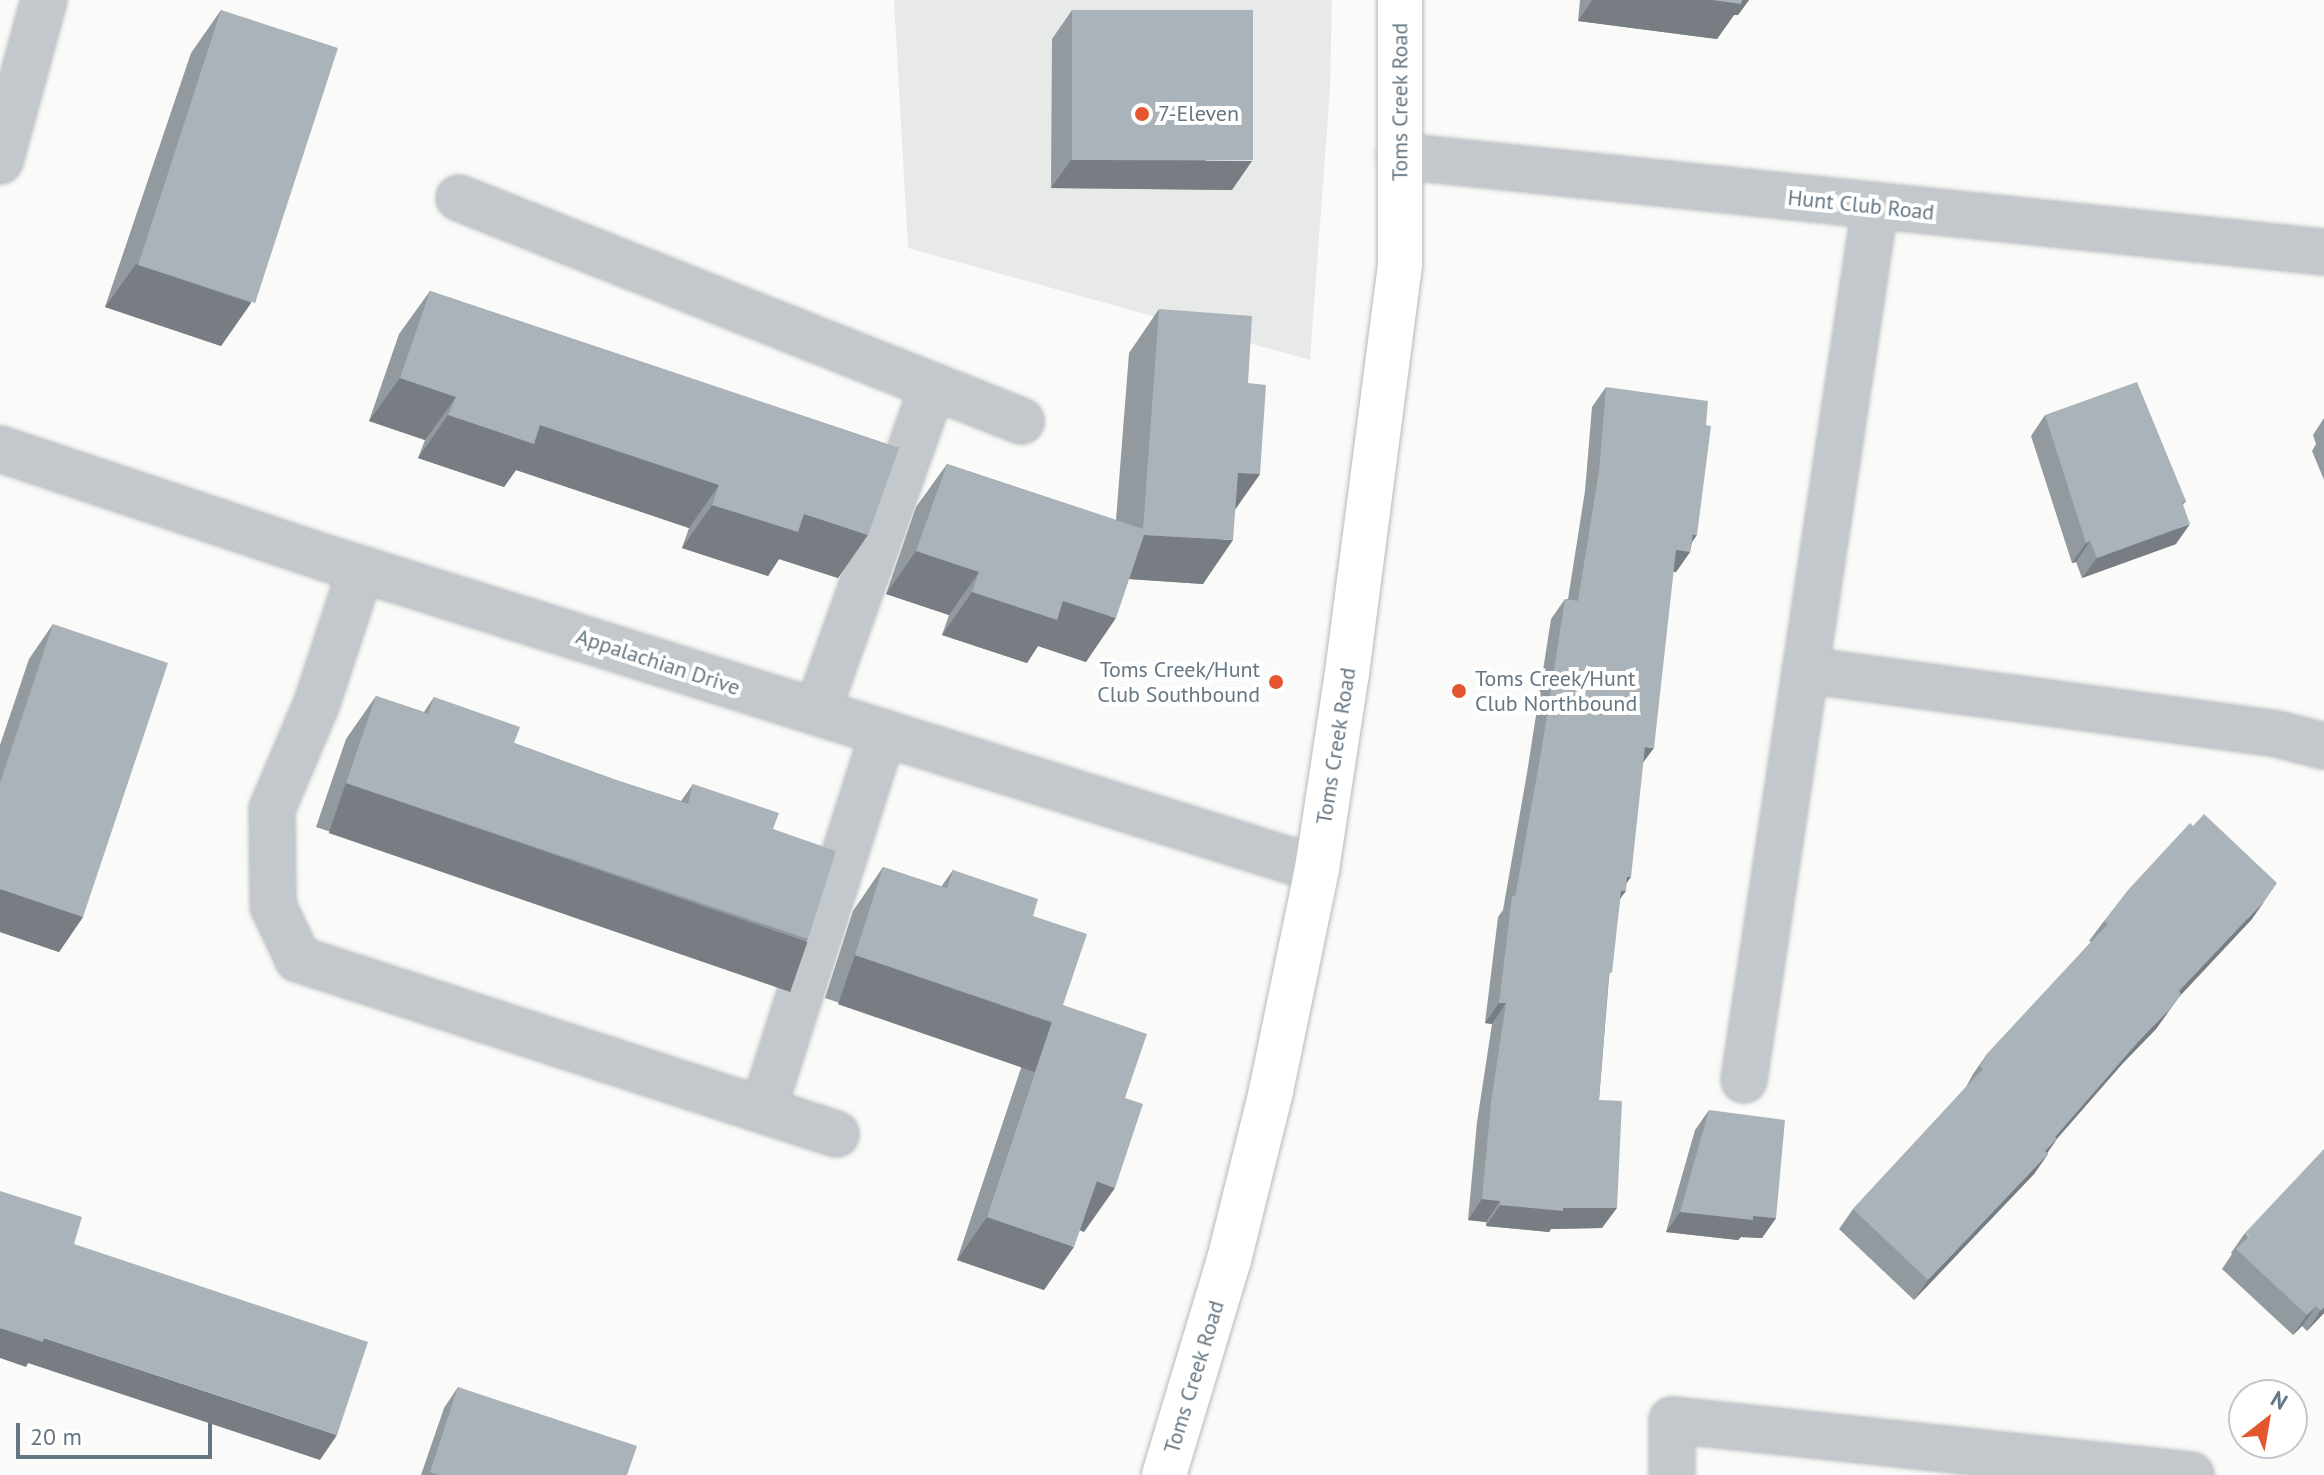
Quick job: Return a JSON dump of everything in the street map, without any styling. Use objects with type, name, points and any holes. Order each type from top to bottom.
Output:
[{"type":"main road","name":"Toms Creek Road","points":[[1164,1475],[1229,1260],[1271,1091],[1317,869],[1349,657],[1400,264],[1400,0]]},
{"type":"street","points":[[0,161],[44,0]]},
{"type":"street","name":"Hunt Club Road","points":[[1399,156],[2324,252]]},
{"type":"street","points":[[459,198],[1021,421]]},
{"type":"street","points":[[1744,1080],[1875,207]]},
{"type":"street","points":[[817,712],[933,386]]},
{"type":"street","name":"Appalachian Drive","points":[[0,449],[361,569],[1317,869]]},
{"type":"street","points":[[361,569],[317,703],[272,809],[273,906],[298,959],[836,1134]]},
{"type":"street","points":[[1805,670],[2277,734],[2324,746]]},
{"type":"street","points":[[763,1110],[883,733]]},
{"type":"street","points":[[1672,1475],[1672,1420],[2191,1475]]},
{"type":"shaded area","points":[[894,0],[1332,0],[1330,89],[1310,360],[908,248]]},
{"type":"building","points":[[1712,0],[1742,0],[1741,4]]},
{"type":"building","points":[[221,10],[338,48],[255,303],[138,265]]},
{"type":"building","name":"7-Eleven","points":[[1072,10],[1253,10],[1253,160],[1072,160]]},
{"type":"building","points":[[430,291],[899,448],[868,535],[804,514],[798,532],[712,505],[719,485],[540,425],[534,444],[448,415],[456,397],[400,378]]},
{"type":"building","points":[[1159,309],[1252,316],[1248,383],[1266,385],[1260,474],[1238,473],[1233,540],[1144,535],[1116,618],[1063,601],[1057,620],[972,592],[979,572],[916,551],[947,464],[1143,529]]},
{"type":"building","points":[[2137,382],[2186,501],[2182,502],[2190,524],[2097,558],[2090,541],[2086,543],[2045,415]]},
{"type":"building","points":[[1606,387],[1708,401],[1706,425],[1711,426],[1697,535],[1693,534],[1690,552],[1676,550],[1654,748],[1645,747],[1631,877],[1627,877],[1626,891],[1621,891],[1612,973],[1609,972],[1599,1100],[1622,1101],[1617,1208],[1563,1208],[1563,1211],[1500,1205],[1500,1201],[1482,1199],[1491,1102],[1506,1003],[1499,1003],[1512,896],[1515,897],[1541,753],[1565,599],[1578,601],[1599,471]]},
{"type":"building","points":[[53,624],[168,663],[83,917],[0,889],[0,783]]},
{"type":"building","points":[[376,696],[428,714],[434,697],[520,727],[514,743],[688,804],[693,784],[779,813],[773,829],[836,851],[808,939],[346,783]]},
{"type":"building","points":[[2204,814],[2277,883],[2266,899],[2179,991],[2181,994],[2170,1009],[2055,1137],[2057,1139],[2045,1151],[2048,1154],[1928,1280],[1853,1209],[1983,1069],[1980,1066],[1987,1054],[2108,924],[2104,921],[2128,890],[2190,823],[2193,826]]},
{"type":"building","points":[[883,867],[947,888],[953,870],[1038,899],[1033,916],[1087,934],[1063,1005],[1147,1034],[1125,1098],[1143,1104],[1115,1188],[1097,1181],[1074,1247],[987,1217],[1052,1022],[855,955]]},
{"type":"building","points":[[1709,1110],[1785,1120],[1776,1218],[1753,1216],[1753,1220],[1680,1212]]},
{"type":"building","points":[[2324,1149],[2324,1307],[2321,1310],[2316,1306],[2307,1315],[2236,1249],[2249,1236],[2245,1233]]},
{"type":"building","points":[[0,1191],[82,1217],[74,1244],[368,1342],[337,1435],[44,1338],[43,1342],[0,1328]]},
{"type":"building","points":[[458,1387],[637,1446],[627,1475],[440,1475],[430,1472]]},
{"type":"place","name":"7-Eleven","points":[[1142,114]]},
{"type":"place","name":"Toms Creek/Hunt Club Southbound","points":[[1276,682]]},
{"type":"place","name":"Toms Creek/Hunt Club Northbound","points":[[1459,691]]}]
